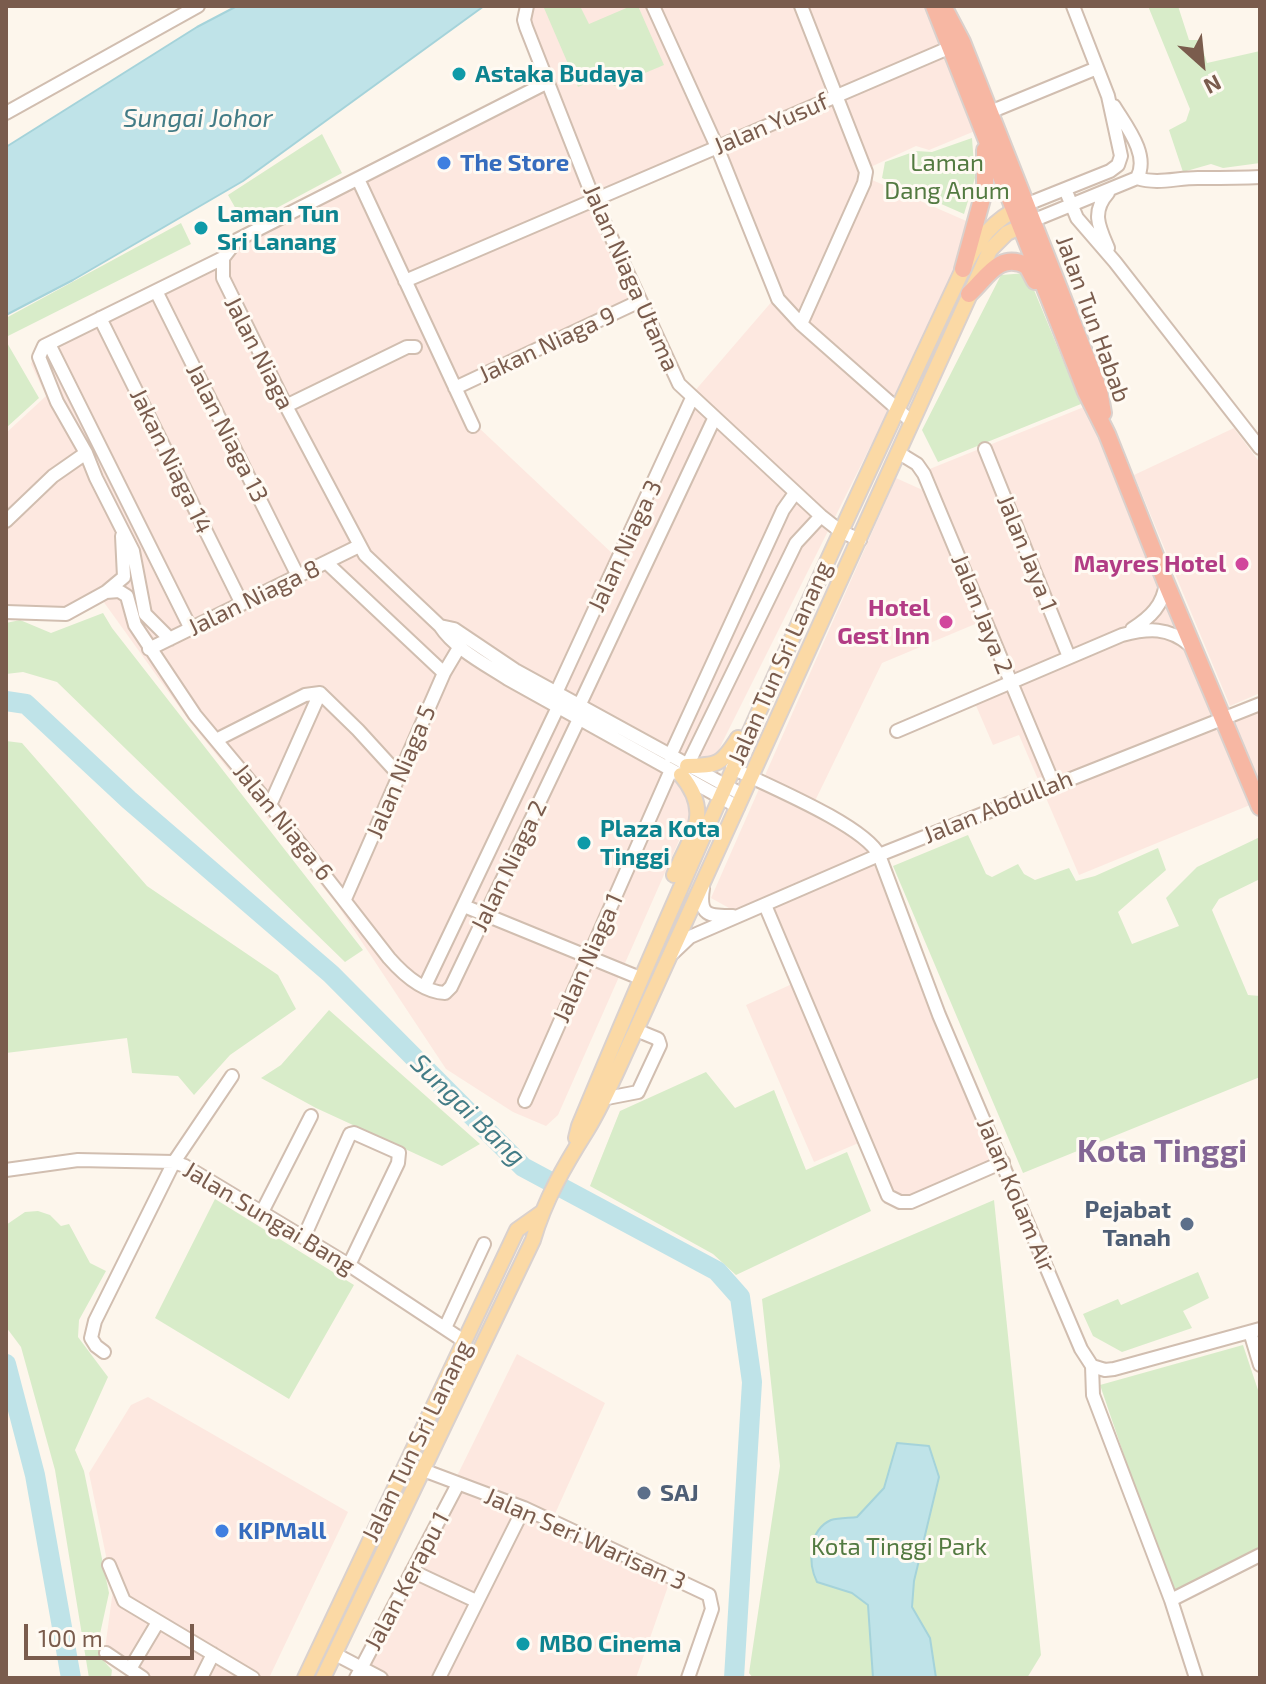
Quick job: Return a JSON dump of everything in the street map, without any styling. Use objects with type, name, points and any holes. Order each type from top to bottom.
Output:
[{"type":"highway","points":[[934,6],[956,45]]},
{"type":"highway","points":[[943,6],[1023,215]]},
{"type":"highway","points":[[963,269],[985,188],[985,120]]},
{"type":"highway","name":"Jalan Tun Habab","points":[[1023,215],[1055,313],[1086,392],[1107,434],[1260,807]]},
{"type":"highway","name":"Jalan Tun Habab","points":[[1023,215],[1099,390],[1107,434]]},
{"type":"highway","points":[[969,294],[990,270],[1015,261],[1024,263],[1030,269],[1055,313]]},
{"type":"main road","name":"Jalan Tun Sri Lanang","points":[[574,1147],[579,1126],[669,910],[840,531],[963,269],[990,226],[1023,215]]},
{"type":"main road","name":"Jalan Tun Sri Lanang","points":[[323,1678],[533,1240],[541,1213],[574,1147],[587,1130],[636,1030],[990,250],[1023,215]]},
{"type":"main road","points":[[669,910],[668,891],[699,811],[696,797],[680,771],[709,766],[724,759],[759,711]]},
{"type":"main road","name":"Jalan Tun Sri Lanang","points":[[305,1678],[517,1230],[541,1213]]},
{"type":"street","points":[[6,113],[198,6]]},
{"type":"street","name":"Jalan Niaga Utama","points":[[527,6],[526,27],[594,200],[679,384],[821,516],[840,531],[860,540]]},
{"type":"street","points":[[653,6],[717,147],[778,299],[801,324],[912,422]]},
{"type":"street","points":[[801,6],[865,165],[866,176],[801,324]]},
{"type":"street","points":[[1023,215],[1065,189],[1110,171],[1118,165],[1121,156],[1108,96],[1073,6]]},
{"type":"street","name":"Jalan Yusuf","points":[[405,281],[956,45]]},
{"type":"street","points":[[985,120],[1097,68]]},
{"type":"street","points":[[170,639],[145,614],[133,551],[86,453],[57,402],[40,365],[40,351],[223,258],[237,240],[548,82]]},
{"type":"street","points":[[1023,215],[1071,206],[1137,178],[1142,169],[1141,159],[1131,134],[1108,96]]},
{"type":"street","points":[[1137,178],[1150,182],[1200,177],[1219,180],[1260,177]]},
{"type":"street","points":[[358,179],[473,426]]},
{"type":"street","points":[[1065,189],[1077,218],[1260,448]]},
{"type":"street","points":[[1110,190],[1097,208],[1097,219],[1115,262]]},
{"type":"street","name":"Jalan Niaga","points":[[223,258],[226,286],[286,406],[359,546],[389,580],[447,636],[508,679],[558,707],[579,712],[670,756],[680,771]]},
{"type":"street","name":"Jalan Niaga 13","points":[[156,291],[298,576]]},
{"type":"street","name":"Jakan Niaga 9","points":[[455,388],[640,301]]},
{"type":"street","name":"Jakan Niaga 14","points":[[100,318],[242,604]]},
{"type":"street","points":[[49,344],[191,629]]},
{"type":"street","points":[[286,406],[407,347],[415,347]]},
{"type":"street","name":"Jalan Niaga 3","points":[[556,693],[692,398]]},
{"type":"street","name":"Jalan Niaga 2","points":[[425,986],[441,993],[449,990],[714,419]]},
{"type":"street","name":"Jalan Jaya 1","points":[[985,449],[1069,657]]},
{"type":"street","points":[[6,521],[53,476],[86,453]]},
{"type":"street","name":"Jalan Jaya 2","points":[[899,453],[917,464],[924,474],[1054,785]]},
{"type":"street","points":[[670,756],[783,510],[795,493]]},
{"type":"street","name":"Jalan Niaga 1","points":[[525,1101],[588,957],[680,771],[796,543],[821,516]]},
{"type":"street","points":[[6,612],[66,614],[106,592],[124,577],[122,529]]},
{"type":"street","name":"Jalan Niaga 8","points":[[149,649],[359,546]]},
{"type":"street","points":[[327,563],[444,673]]},
{"type":"street","points":[[1122,635],[1151,615],[1164,596],[1166,583]]},
{"type":"street","name":"Jalan Niaga 6","points":[[106,592],[119,591],[127,596],[135,625],[149,649],[216,740],[398,968],[408,978],[425,986]]},
{"type":"street","name":"Jalan Niaga","points":[[440,626],[454,629],[556,693],[579,712],[680,771],[741,801]]},
{"type":"street","points":[[897,731],[1122,635],[1157,629],[1181,638],[1193,647]]},
{"type":"street","name":"Jalan Niaga 5","points":[[345,899],[444,673],[460,646]]},
{"type":"street","points":[[216,740],[305,695],[320,693]]},
{"type":"street","points":[[320,693],[400,776]]},
{"type":"street","points":[[270,805],[320,693]]},
{"type":"street","name":"Jalan Abdullah","points":[[667,960],[690,937],[879,855],[1260,704]]},
{"type":"street","points":[[425,986],[558,707]]},
{"type":"street","name":"Jalan Kolam Air","points":[[732,768],[810,805],[865,837],[879,855],[939,1015],[1081,1349],[1092,1366],[1093,1395],[1171,1600],[1196,1678]]},
{"type":"street","points":[[708,873],[701,903],[704,910],[713,916],[739,916]]},
{"type":"street","points":[[765,905],[888,1196],[900,1202],[911,1202],[1003,1162]]},
{"type":"street","points":[[464,906],[640,978]]},
{"type":"street","points":[[602,1099],[633,1095],[640,1090],[660,1045],[655,1037],[636,1030]]},
{"type":"street","points":[[104,1352],[91,1338],[95,1321],[174,1162],[232,1076]]},
{"type":"street","points":[[262,1212],[311,1116]]},
{"type":"street","points":[[304,1237],[352,1133],[399,1153],[398,1163],[349,1265]]},
{"type":"street","name":"Jalan Sungai Bang","points":[[6,1170],[78,1160],[174,1162],[185,1166],[349,1265],[464,1341]]},
{"type":"street","points":[[445,1328],[484,1244]]},
{"type":"street","points":[[1092,1366],[1114,1369],[1255,1331],[1260,1365]]},
{"type":"street","name":"Jalan Seri Warisan 3","points":[[423,1470],[524,1508],[709,1595],[712,1609],[688,1678]]},
{"type":"street","name":"Jalan Kerapu 1","points":[[358,1673],[458,1484]]},
{"type":"street","points":[[439,1678],[524,1508]]},
{"type":"street","points":[[1171,1600],[1260,1555]]},
{"type":"street","points":[[109,1565],[122,1599],[253,1678]]},
{"type":"street","points":[[412,1571],[476,1601]]},
{"type":"street","points":[[130,1669],[158,1622]]},
{"type":"street","points":[[106,1653],[143,1678]]},
{"type":"street","points":[[201,1678],[213,1654]]},
{"type":"street","points":[[335,1654],[358,1673],[381,1678]]},
{"type":"shaded area","points":[[533,6],[927,6],[975,131],[929,150],[916,146],[862,171],[797,313],[781,296],[715,154],[600,202],[530,27],[528,14]]},
{"type":"shaded area","points":[[546,91],[638,307],[461,390],[477,426],[615,556],[687,400],[774,299],[796,324],[863,176],[971,223],[960,258],[894,399],[723,741],[558,1115],[546,1126],[513,1112],[446,1069],[338,906],[190,722],[103,601],[64,619],[6,618],[6,433],[46,396],[31,364],[41,343]]},
{"type":"shaded area","points":[[1084,407],[1100,437],[1250,805],[1079,875],[1019,735],[993,745],[971,694],[1012,677],[927,470]]},
{"type":"shaded area","points":[[1234,428],[1260,463],[1260,693],[1230,706],[1134,475]]},
{"type":"shaded area","points":[[896,478],[927,492],[980,622],[882,663],[814,803],[869,834],[879,845],[945,1018],[1004,1156],[906,1198],[891,1192],[868,1139],[814,1162],[746,1005],[792,984],[759,903],[738,913],[711,898]]},
{"type":"shaded area","points":[[1260,709],[1260,784],[1234,721]]},
{"type":"shaded area","points":[[517,1354],[605,1403],[554,1516],[673,1572],[636,1678],[351,1678],[456,1478]]},
{"type":"shaded area","points":[[148,1397],[348,1512],[269,1678],[135,1678],[104,1656],[113,1590],[89,1473],[131,1405]]},
{"type":"green space","points":[[580,6],[589,24],[631,6],[638,6],[664,65],[614,86],[609,74],[578,87],[544,8]]},
{"type":"green space","points":[[1148,6],[1178,6],[1189,40],[1200,40],[1207,63],[1260,51],[1260,163],[1223,168],[1211,164],[1183,172],[1169,130],[1186,121],[1190,109]]},
{"type":"green space","points":[[322,134],[342,173],[245,225],[228,195]]},
{"type":"green space","name":"Laman Dang Anum","points":[[972,138],[975,178],[964,214],[882,178],[885,162],[916,151],[932,152]]},
{"type":"green space","points":[[181,223],[191,244],[8,336],[6,318]]},
{"type":"green space","points":[[1027,273],[1081,404],[938,462],[922,430],[1001,275]]},
{"type":"green space","points":[[6,341],[39,398],[6,428]]},
{"type":"green space","points":[[103,613],[363,950],[345,962],[57,682],[23,672],[6,674],[6,623],[20,620],[51,633]]},
{"type":"green space","points":[[6,741],[22,743],[147,886],[278,975],[296,1009],[230,1055],[194,1095],[178,1076],[132,1073],[127,1038],[6,1053]]},
{"type":"green space","points":[[968,835],[986,874],[992,877],[1018,864],[1024,874],[1035,880],[1069,868],[1076,881],[1095,876],[1158,848],[1166,870],[1118,912],[1132,944],[1179,926],[1166,898],[1197,867],[1260,837],[1260,879],[1219,899],[1212,910],[1248,995],[1260,996],[1260,1077],[1023,1173],[893,866]]},
{"type":"green space","points":[[329,1010],[480,1144],[442,1166],[316,1108],[261,1078],[281,1065]]},
{"type":"green space","points":[[706,1072],[735,1108],[774,1090],[806,1170],[847,1152],[871,1211],[736,1275],[713,1254],[590,1186],[620,1111]]},
{"type":"green space","points":[[215,1199],[354,1285],[289,1399],[155,1318]]},
{"type":"green space","name":"Kota Tinggi Park","points":[[994,1200],[1041,1655],[1027,1678],[753,1678],[749,1673],[780,1466],[762,1299]]},
{"type":"green space","points":[[38,1211],[50,1215],[61,1226],[69,1224],[90,1263],[106,1271],[79,1320],[78,1337],[108,1377],[75,1450],[84,1471],[109,1593],[98,1643],[100,1657],[112,1670],[111,1678],[89,1678],[55,1470],[21,1347],[6,1327],[6,1225],[25,1212]]},
{"type":"green space","points":[[1198,1272],[1209,1298],[1183,1311],[1192,1328],[1122,1352],[1093,1336],[1083,1314],[1118,1299],[1121,1305]]},
{"type":"green space","points":[[1243,1345],[1260,1396],[1260,1549],[1178,1591],[1169,1587],[1100,1385]]},
{"type":"water","name":"Sungai Johor","points":[[237,6],[484,6],[243,181],[73,280],[6,315],[6,147],[197,27]]},
{"type":"water","points":[[897,1443],[929,1446],[939,1477],[914,1581],[912,1607],[930,1638],[936,1678],[873,1678],[868,1605],[852,1593],[817,1582],[812,1566],[812,1548],[818,1531],[831,1520],[857,1517],[884,1488]]},
{"type":"waterway","name":"Sungai Bang","points":[[6,701],[26,704],[129,800],[331,974],[523,1167],[717,1271],[740,1297],[752,1382],[734,1678]]},
{"type":"waterway","points":[[6,1364],[35,1475],[71,1678]]},
{"type":"place","name":"Astaka Budaya","points":[[459,74]]},
{"type":"place","name":"The Store","points":[[444,163]]},
{"type":"place","name":"Laman Tun Sri Lanang","points":[[201,228]]},
{"type":"place","name":"Mayres Hotel","points":[[1242,564]]},
{"type":"place","name":"Hotel Gest Inn","points":[[946,622]]},
{"type":"place","name":"Plaza Kota Tinggi","points":[[584,843]]},
{"type":"place","name":"Pejabat Tanah","points":[[1187,1224]]},
{"type":"place","name":"SAJ","points":[[644,1493]]},
{"type":"place","name":"KIPMall","points":[[222,1531]]},
{"type":"place","name":"MBO Cinema","points":[[523,1644]]},
{"type":"district","name":"Kota Tinggi","points":[[1162,1151]]}]
